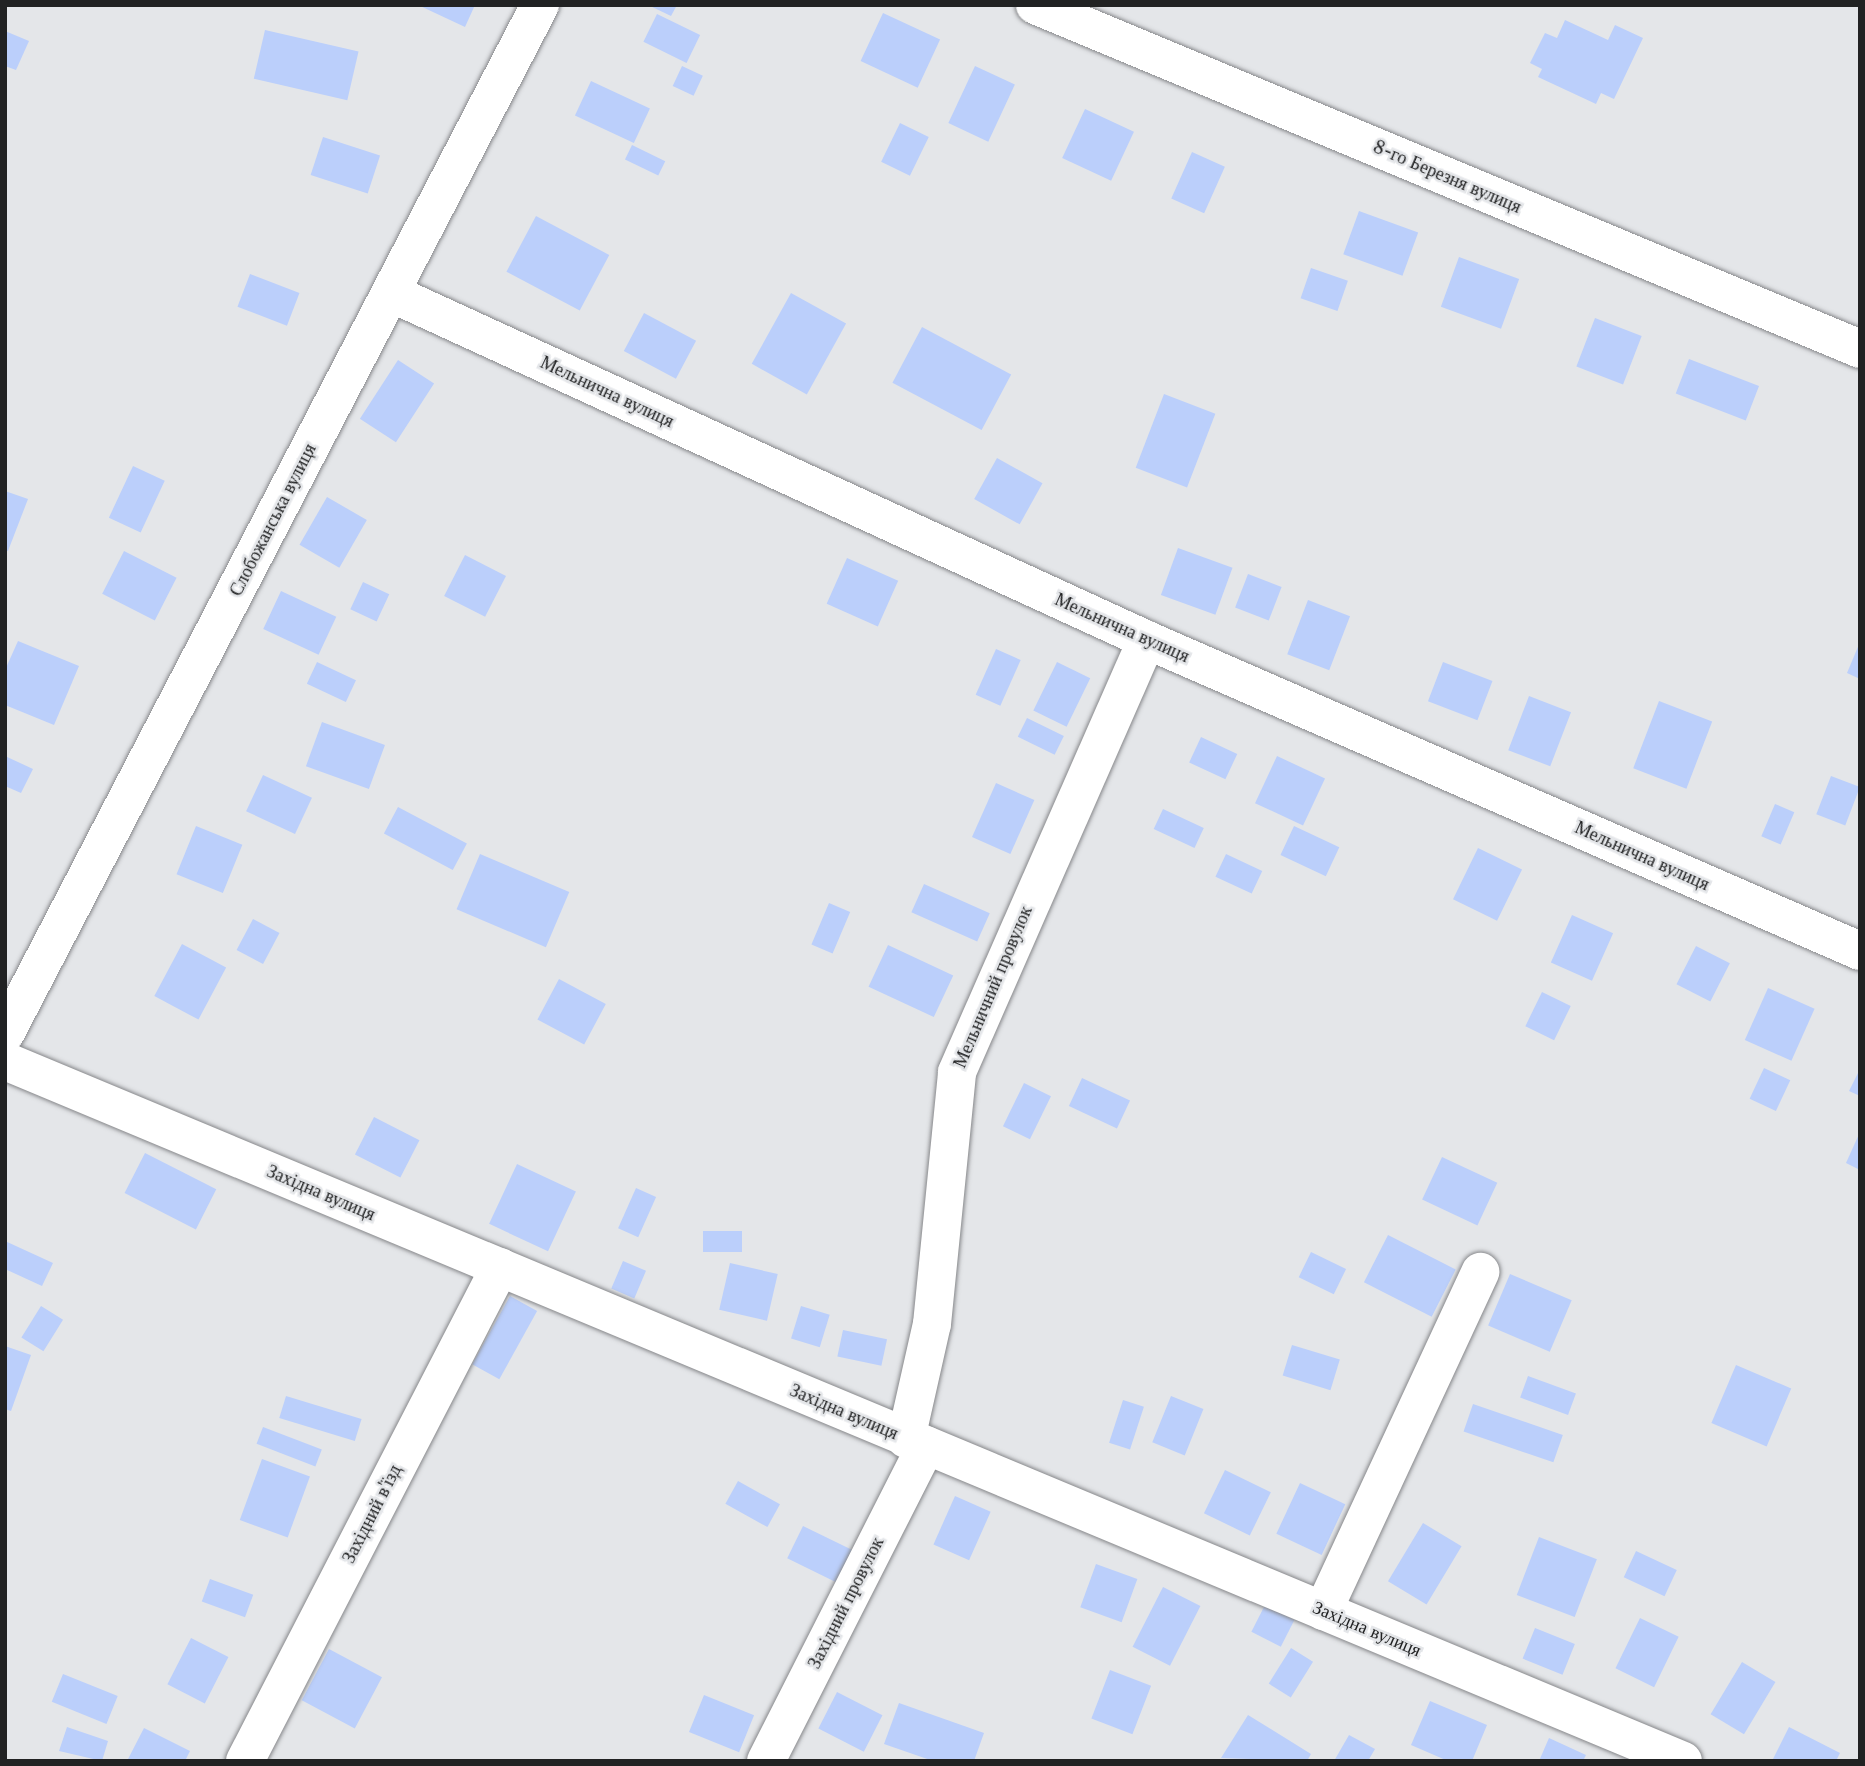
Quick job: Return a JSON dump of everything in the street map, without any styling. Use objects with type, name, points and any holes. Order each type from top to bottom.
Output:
[{"type":"street","name":"Слобожанська вулиця","points":[[5,1034],[540,5]]},
{"type":"street","name":"8-го Березня вулиця","points":[[1035,5],[1860,349]]},
{"type":"street","name":"Мельнична вулиця","points":[[391,293],[1147,640],[1860,951]]},
{"type":"street","name":"Мельничний провулок","points":[[916,1442],[932,1324],[957,1072],[1147,640]]},
{"type":"street","name":"Західна вулиця","points":[[5,1061],[1683,1761]]},
{"type":"street","name":"Західний в'їзд","points":[[245,1761],[500,1267]]},
{"type":"street","points":[[1323,1611],[1480,1272]]},
{"type":"street","name":"Західний провулок","points":[[765,1761],[916,1442]]},
{"type":"building","points":[[418,5],[475,5],[465,27]]},
{"type":"building","points":[[648,5],[677,5],[671,16]]},
{"type":"building","points":[[883,13],[940,40],[918,88],[861,61]]},
{"type":"building","points":[[657,14],[700,35],[687,63],[643,42]]},
{"type":"building","points":[[1565,20],[1608,40],[1615,25],[1643,38],[1614,99],[1601,93],[1596,104],[1538,77],[1542,69],[1530,63],[1545,33],[1557,38]]},
{"type":"building","points":[[265,30],[359,52],[347,100],[254,79]]},
{"type":"building","points":[[5,31],[29,41],[16,70],[5,66]]},
{"type":"building","points":[[682,66],[703,76],[694,96],[673,86]]},
{"type":"building","points":[[975,66],[1015,85],[988,142],[948,123]]},
{"type":"building","points":[[591,81],[650,108],[634,143],[575,115]]},
{"type":"building","points":[[1085,109],[1134,132],[1111,181],[1062,158]]},
{"type":"building","points":[[900,123],[929,137],[910,176],[881,162]]},
{"type":"building","points":[[323,137],[380,156],[368,194],[311,175]]},
{"type":"building","points":[[632,145],[665,161],[658,176],[625,159]]},
{"type":"building","points":[[1192,152],[1225,167],[1204,213],[1171,199]]},
{"type":"building","points":[[1359,211],[1418,233],[1402,276],[1343,254]]},
{"type":"building","points":[[536,216],[609,255],[580,311],[506,272]]},
{"type":"building","points":[[1459,257],[1519,279],[1501,329],[1441,307]]},
{"type":"building","points":[[1311,268],[1348,281],[1337,311],[1301,298]]},
{"type":"building","points":[[250,274],[299,293],[287,326],[237,307]]},
{"type":"building","points":[[791,293],[846,324],[807,394],[752,364]]},
{"type":"building","points":[[644,313],[696,341],[676,379],[624,351]]},
{"type":"building","points":[[1595,318],[1642,336],[1623,384],[1576,367]]},
{"type":"building","points":[[922,327],[1011,374],[982,430],[892,383]]},
{"type":"building","points":[[1689,359],[1759,386],[1746,420],[1676,394]]},
{"type":"building","points":[[398,360],[434,383],[396,442],[360,419]]},
{"type":"building","points":[[1164,394],[1215,414],[1187,487],[1136,468]]},
{"type":"building","points":[[997,458],[1042,483],[1020,524],[974,499]]},
{"type":"building","points":[[133,466],[165,481],[141,532],[109,518]]},
{"type":"building","points":[[5,491],[28,499],[8,551],[5,550]]},
{"type":"building","points":[[327,497],[367,520],[339,568],[300,545]]},
{"type":"building","points":[[1178,548],[1233,568],[1215,615],[1161,595]]},
{"type":"building","points":[[124,551],[177,578],[155,621],[102,594]]},
{"type":"building","points":[[465,555],[506,576],[485,617],[444,596]]},
{"type":"building","points":[[847,558],[898,581],[878,626],[827,604]]},
{"type":"building","points":[[1248,574],[1282,587],[1269,621],[1235,608]]},
{"type":"building","points":[[363,582],[389,594],[377,621],[350,609]]},
{"type":"building","points":[[281,591],[336,617],[319,655],[263,629]]},
{"type":"building","points":[[1308,600],[1350,616],[1329,670],[1287,654]]},
{"type":"building","points":[[18,641],[79,666],[54,725],[5,705],[5,670]]},
{"type":"building","points":[[1860,642],[1860,679],[1847,673]]},
{"type":"building","points":[[996,649],[1021,660],[1000,706],[976,695]]},
{"type":"building","points":[[317,662],[356,680],[346,702],[307,684]]},
{"type":"building","points":[[1057,662],[1090,678],[1067,727],[1033,711]]},
{"type":"building","points":[[1443,662],[1492,681],[1477,720],[1428,701]]},
{"type":"building","points":[[1529,696],[1571,712],[1550,766],[1508,750]]},
{"type":"building","points":[[1659,701],[1712,721],[1686,789],[1633,768]]},
{"type":"building","points":[[1027,718],[1064,736],[1055,755],[1018,737]]},
{"type":"building","points":[[322,722],[385,745],[369,789],[306,766]]},
{"type":"building","points":[[1201,737],[1237,754],[1225,779],[1189,762]]},
{"type":"building","points":[[5,756],[33,769],[21,793],[5,786]]},
{"type":"building","points":[[1277,756],[1325,778],[1303,826],[1255,803]]},
{"type":"building","points":[[263,775],[312,798],[295,834],[246,811]]},
{"type":"building","points":[[1831,776],[1860,787],[1845,825],[1816,814]]},
{"type":"building","points":[[996,783],[1034,800],[1010,854],[972,837]]},
{"type":"building","points":[[1775,804],[1794,812],[1781,844],[1761,836]]},
{"type":"building","points":[[398,807],[467,844],[453,870],[384,833]]},
{"type":"building","points":[[1163,809],[1204,828],[1194,848],[1154,829]]},
{"type":"building","points":[[196,826],[242,845],[223,893],[177,874]]},
{"type":"building","points":[[1294,826],[1339,847],[1326,876],[1280,855]]},
{"type":"building","points":[[1478,848],[1522,869],[1497,921],[1453,899]]},
{"type":"building","points":[[480,854],[569,892],[546,947],[457,909]]},
{"type":"building","points":[[1226,854],[1262,871],[1252,894],[1215,877]]},
{"type":"building","points":[[924,884],[990,913],[977,942],[911,912]]},
{"type":"building","points":[[829,903],[850,912],[833,953],[811,944]]},
{"type":"building","points":[[1572,915],[1613,933],[1592,981],[1551,963]]},
{"type":"building","points":[[253,919],[279,933],[263,964],[237,950]]},
{"type":"building","points":[[182,944],[226,967],[198,1020],[154,996]]},
{"type":"building","points":[[888,945],[953,975],[934,1017],[869,987]]},
{"type":"building","points":[[1696,946],[1730,963],[1710,1002],[1676,984]]},
{"type":"building","points":[[559,979],[606,1004],[584,1044],[537,1020]]},
{"type":"building","points":[[1768,988],[1815,1009],[1791,1061],[1745,1040]]},
{"type":"building","points":[[1542,992],[1571,1006],[1554,1040],[1525,1026]]},
{"type":"building","points":[[1764,1068],[1790,1080],[1776,1111],[1750,1099]]},
{"type":"building","points":[[1860,1069],[1860,1096],[1849,1091]]},
{"type":"building","points":[[1082,1078],[1130,1100],[1117,1128],[1069,1106]]},
{"type":"building","points":[[1024,1083],[1051,1096],[1030,1139],[1003,1126]]},
{"type":"building","points":[[374,1117],[419,1140],[400,1178],[355,1154]]},
{"type":"building","points":[[1860,1132],[1860,1170],[1846,1163]]},
{"type":"building","points":[[145,1153],[216,1189],[196,1229],[125,1193]]},
{"type":"building","points":[[1442,1157],[1497,1183],[1477,1225],[1422,1200]]},
{"type":"building","points":[[517,1164],[576,1191],[548,1251],[489,1224]]},
{"type":"building","points":[[636,1188],[656,1197],[638,1237],[618,1228]]},
{"type":"building","points":[[703,1231],[742,1231],[742,1252],[703,1252]]},
{"type":"building","points":[[1388,1235],[1456,1270],[1432,1317],[1364,1282]]},
{"type":"building","points":[[5,1241],[53,1263],[42,1286],[5,1269]]},
{"type":"building","points":[[1311,1252],[1346,1269],[1334,1294],[1299,1277]]},
{"type":"building","points":[[623,1261],[646,1271],[634,1298],[611,1289]]},
{"type":"building","points":[[730,1263],[778,1274],[767,1321],[719,1310]]},
{"type":"building","points":[[1510,1274],[1572,1300],[1550,1352],[1488,1326]]},
{"type":"building","points":[[510,1296],[537,1311],[499,1379],[472,1364]]},
{"type":"building","points":[[41,1306],[63,1320],[43,1351],[21,1337]]},
{"type":"building","points":[[801,1306],[830,1315],[820,1347],[791,1339]]},
{"type":"building","points":[[843,1330],[887,1339],[881,1366],[837,1356]]},
{"type":"building","points":[[1292,1345],[1340,1360],[1330,1390],[1283,1376]]},
{"type":"building","points":[[5,1346],[31,1355],[11,1411],[5,1409]]},
{"type":"building","points":[[1736,1365],[1791,1388],[1767,1446],[1711,1423]]},
{"type":"building","points":[[1528,1376],[1576,1393],[1568,1415],[1520,1398]]},
{"type":"building","points":[[286,1396],[362,1419],[355,1441],[279,1418]]},
{"type":"building","points":[[1171,1396],[1203,1409],[1185,1455],[1152,1442]]},
{"type":"building","points":[[1123,1400],[1144,1407],[1130,1450],[1109,1443]]},
{"type":"building","points":[[1473,1404],[1563,1435],[1553,1462],[1464,1431]]},
{"type":"building","points":[[263,1427],[322,1450],[315,1466],[257,1444]]},
{"type":"building","points":[[262,1459],[310,1476],[288,1538],[240,1520]]},
{"type":"building","points":[[1225,1470],[1271,1492],[1250,1535],[1204,1513]]},
{"type":"building","points":[[738,1481],[780,1504],[767,1527],[725,1504]]},
{"type":"building","points":[[1300,1483],[1345,1504],[1322,1555],[1276,1534]]},
{"type":"building","points":[[955,1496],[991,1512],[969,1560],[933,1544]]},
{"type":"building","points":[[1423,1523],[1462,1546],[1427,1604],[1388,1581]]},
{"type":"building","points":[[803,1526],[861,1554],[845,1586],[787,1558]]},
{"type":"building","points":[[1539,1537],[1597,1559],[1575,1617],[1517,1595]]},
{"type":"building","points":[[1636,1551],[1677,1570],[1665,1596],[1624,1577]]},
{"type":"building","points":[[1096,1564],[1137,1579],[1122,1622],[1080,1607]]},
{"type":"building","points":[[210,1579],[253,1595],[245,1617],[202,1602]]},
{"type":"building","points":[[1163,1587],[1200,1606],[1170,1666],[1133,1647]]},
{"type":"building","points":[[1265,1605],[1294,1620],[1281,1647],[1251,1632]]},
{"type":"building","points":[[1640,1618],[1679,1637],[1654,1687],[1615,1668]]},
{"type":"building","points":[[1535,1628],[1575,1644],[1563,1675],[1523,1659]]},
{"type":"building","points":[[191,1638],[228,1657],[205,1703],[167,1684]]},
{"type":"building","points":[[1291,1648],[1313,1662],[1291,1697],[1269,1684]]},
{"type":"building","points":[[329,1649],[382,1677],[355,1728],[302,1700]]},
{"type":"building","points":[[1742,1662],[1775,1682],[1744,1734],[1711,1714]]},
{"type":"building","points":[[1110,1670],[1151,1686],[1132,1734],[1091,1719]]},
{"type":"building","points":[[63,1674],[118,1696],[106,1724],[52,1702]]},
{"type":"building","points":[[837,1692],[882,1715],[864,1752],[818,1729]]},
{"type":"building","points":[[704,1695],[754,1715],[739,1752],[689,1732]]},
{"type":"building","points":[[1430,1701],[1487,1725],[1472,1761],[1448,1761],[1411,1745]]},
{"type":"building","points":[[899,1703],[984,1733],[974,1761],[933,1761],[884,1744]]},
{"type":"building","points":[[1248,1715],[1311,1754],[1307,1761],[1221,1758]]},
{"type":"building","points":[[67,1727],[108,1741],[102,1761],[59,1751]]},
{"type":"building","points":[[1789,1727],[1840,1753],[1836,1761],[1772,1761]]},
{"type":"building","points":[[144,1728],[190,1751],[185,1761],[127,1761]]},
{"type":"building","points":[[1349,1735],[1375,1749],[1368,1761],[1334,1761]]},
{"type":"building","points":[[1549,1738],[1586,1755],[1583,1761],[1539,1761]]}]
